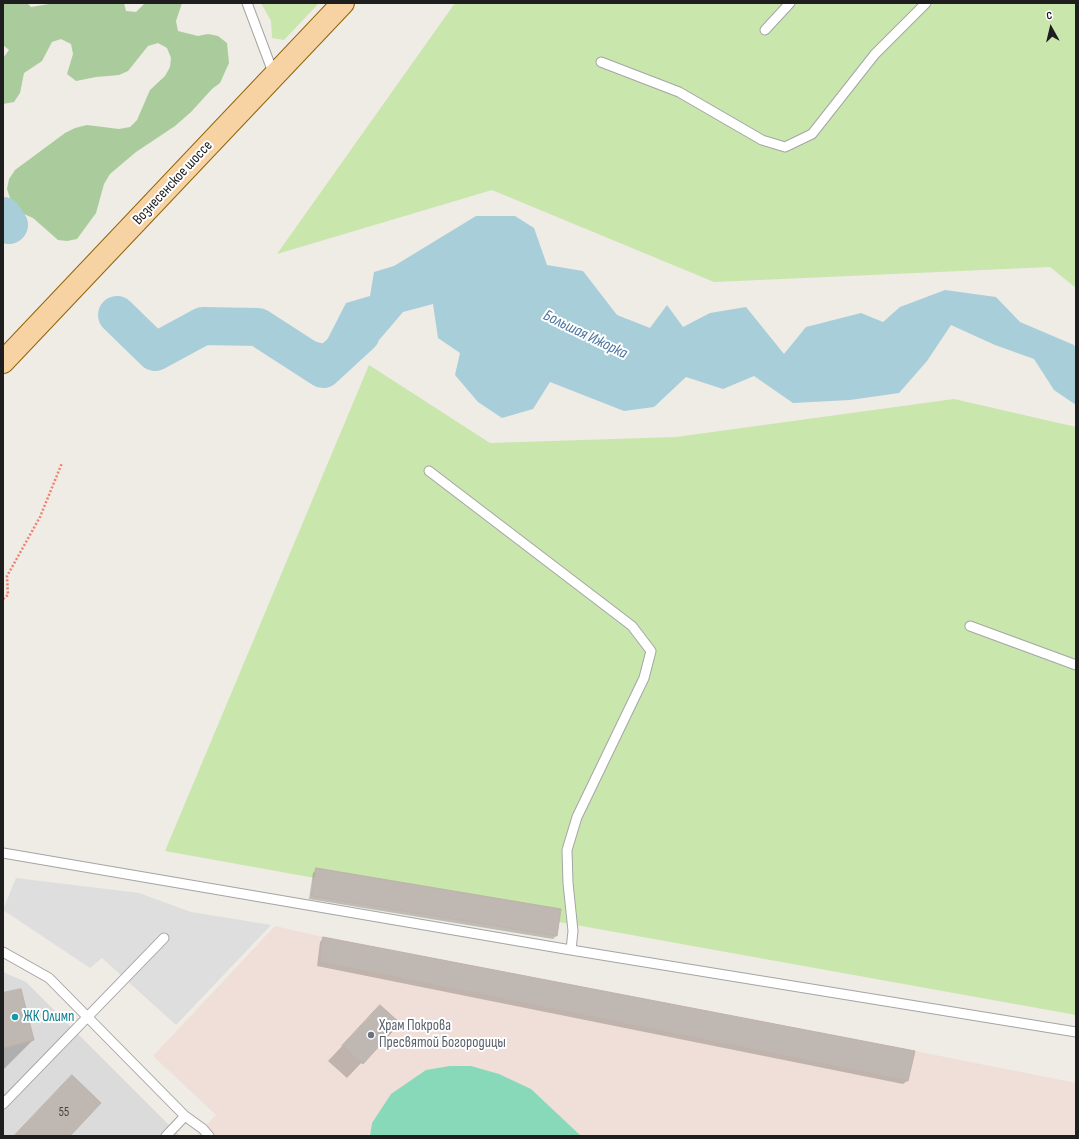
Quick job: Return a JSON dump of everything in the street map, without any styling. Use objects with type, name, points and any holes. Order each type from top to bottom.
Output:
[{"type":"main road","name":"Вознесенское шоссе","points":[[3,362],[343,3]]},
{"type":"lane","points":[[247,3],[274,76]]},
{"type":"lane","points":[[765,30],[790,3]]},
{"type":"lane","points":[[601,62],[679,92],[762,140],[785,146],[812,134],[875,54],[926,3]]},
{"type":"lane","points":[[429,471],[632,626],[651,651],[644,678],[577,817],[567,850],[568,883],[573,931],[571,950]]},
{"type":"lane","points":[[970,626],[1076,665]]},
{"type":"lane","points":[[3,853],[571,950],[1076,1032]]},
{"type":"lane","points":[[3,1104],[164,938]]},
{"type":"lane","points":[[3,952],[49,978],[185,1116],[203,1129],[209,1136]]},
{"type":"lane","points":[[166,1136],[185,1116]]},
{"type":"path","points":[[3,599],[8,595],[7,576],[40,517],[62,462]]},
{"type":"shaded area","points":[[16,878],[139,893],[191,912],[271,925],[176,1025],[102,958],[90,968],[3,910]]},
{"type":"shaded area","points":[[275,926],[323,937],[320,962],[907,1081],[915,1051],[1076,1083],[1076,1136],[196,1136],[216,1115],[153,1056]]},
{"type":"shaded area","points":[[3,972],[26,982],[180,1136],[3,1136]]},
{"type":"green space","points":[[3,3],[27,3],[31,7],[55,3],[124,3],[126,11],[136,12],[145,3],[182,3],[176,21],[178,31],[198,36],[208,34],[218,36],[227,43],[229,63],[220,83],[175,126],[136,152],[110,174],[104,184],[96,213],[77,239],[67,241],[58,240],[33,218],[24,214],[16,207],[10,198],[7,189],[9,179],[15,170],[65,133],[75,128],[87,125],[119,129],[130,127],[137,120],[150,90],[165,76],[170,67],[171,58],[167,48],[158,43],[148,46],[128,71],[119,75],[76,81],[67,74],[73,54],[71,44],[61,39],[52,42],[42,61],[24,73],[20,93],[14,102],[3,104],[3,58],[9,50],[3,45]]},
{"type":"green space","points":[[261,3],[319,3],[284,40],[272,38],[271,21]]},
{"type":"green space","points":[[455,3],[1076,3],[1076,288],[1050,267],[714,282],[492,190],[277,254]]},
{"type":"green space","points":[[369,365],[490,443],[676,437],[954,399],[1076,427],[1076,1015],[165,851]]},
{"type":"green space","points":[[450,1066],[471,1066],[499,1074],[531,1089],[581,1136],[370,1136],[372,1123],[391,1094],[426,1070]]},
{"type":"water","points":[[476,216],[515,216],[534,228],[547,265],[583,271],[617,315],[650,328],[667,305],[683,327],[710,313],[746,307],[784,354],[806,327],[861,313],[883,322],[900,307],[945,290],[996,297],[1020,322],[1074,345],[1076,349],[1076,405],[1054,390],[1034,359],[995,345],[951,325],[927,361],[899,393],[850,400],[793,403],[754,376],[723,389],[686,377],[654,407],[624,411],[550,382],[533,409],[502,418],[478,402],[455,375],[460,353],[438,338],[433,304],[403,312],[380,339],[323,369],[258,327],[325,344],[346,303],[370,296],[374,272],[394,266]]},
{"type":"building","points":[[316,868],[561,909],[557,936],[312,896]]},
{"type":"building","points":[[323,937],[915,1051],[908,1081],[320,962]]},
{"type":"building","name":"ЖК Олимп","points":[[21,989],[34,1040],[3,1048],[3,993]]},
{"type":"building","name":"Храм Покрова Пресвятой Богородицы","points":[[380,1005],[400,1023],[363,1064],[342,1046]]},
{"type":"building","points":[[72,1075],[101,1103],[70,1136],[14,1136]]},
{"type":"waterway","name":"Большая Ижорка","points":[[3,216],[9,225]]},
{"type":"waterway","name":"Большая Ижорка","points":[[117,315],[155,352],[203,326],[258,327],[323,369],[361,334]]},
{"type":"place","name":"ЖК Олимп","points":[[15,1017]]},
{"type":"place","name":"Храм Покрова Пресвятой Богородицы","points":[[371,1035]]}]
